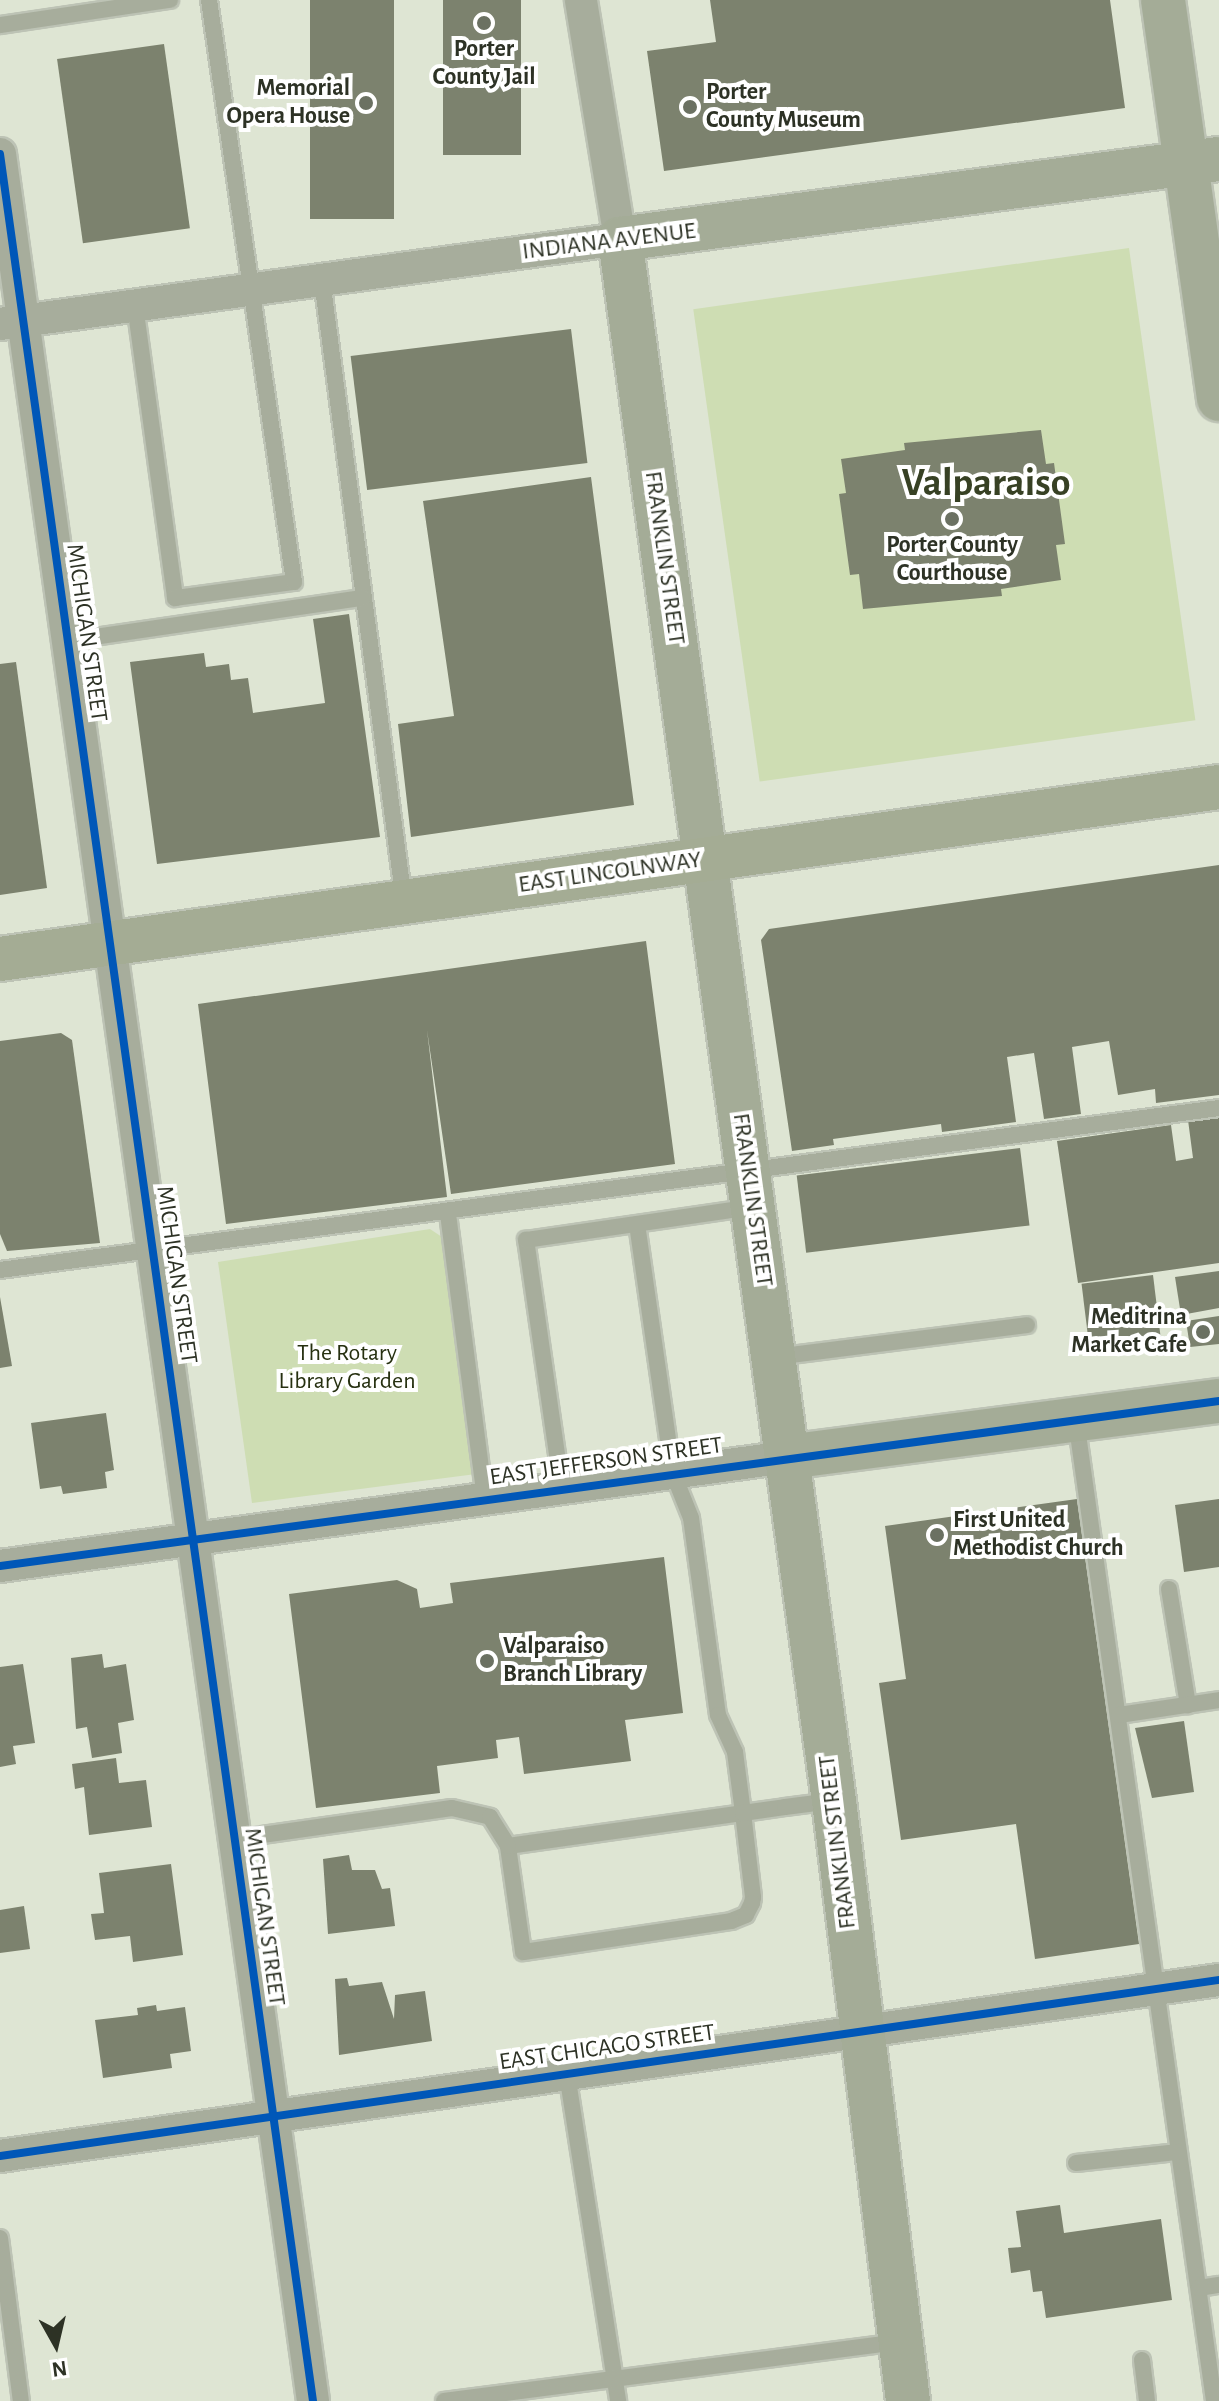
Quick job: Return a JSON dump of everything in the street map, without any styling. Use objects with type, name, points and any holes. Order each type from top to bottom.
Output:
[{"type":"main road","points":[[1163,0],[1202,161],[1219,399]]},
{"type":"main road","name":"INDIANA AVENUE","points":[[620,239],[1202,161]]},
{"type":"main road","name":"FRANKLIN STREET","points":[[620,239],[834,1801],[860,2032],[908,2401]]},
{"type":"main road","name":"EAST LINCOLNWAY","points":[[0,959],[1219,787]]},
{"type":"main road","name":"EAST JEFFERSON STREET","points":[[787,1457],[1219,1401]]},
{"type":"street","name":"FRANKLIN STREET","points":[[581,0],[620,239]]},
{"type":"street","name":"MICHIGAN STREET","points":[[0,154],[12,323],[67,641],[313,2401]]},
{"type":"street","name":"INDIANA AVENUE","points":[[12,323],[620,239]]},
{"type":"street","name":"EAST JEFFERSON STREET","points":[[0,1566],[787,1457]]},
{"type":"street","name":"EAST CHICAGO STREET","points":[[0,2156],[1219,1980]]},
{"type":"lane","points":[[0,25],[97,5],[170,0]]},
{"type":"lane","points":[[135,305],[175,598],[294,582],[255,289],[209,0]]},
{"type":"lane","points":[[322,280],[404,902]]},
{"type":"lane","points":[[67,641],[363,598]]},
{"type":"lane","points":[[0,1270],[151,1248],[448,1214],[750,1190],[1219,1108]]},
{"type":"lane","points":[[562,1489],[526,1240],[637,1224],[750,1190]]},
{"type":"lane","points":[[448,1214],[485,1499]]},
{"type":"lane","points":[[234,1839],[452,1808],[490,1817],[508,1846],[523,1952],[746,1915],[753,1897],[735,1752],[718,1715],[691,1518],[673,1473],[637,1224]]},
{"type":"lane","points":[[773,1358],[1027,1325]]},
{"type":"lane","points":[[1076,1419],[1178,2152],[1214,2361],[1214,2401]]},
{"type":"lane","points":[[1169,1589],[1188,1705]]},
{"type":"lane","points":[[1119,1715],[1219,1700]]},
{"type":"lane","points":[[508,1846],[834,1801]]},
{"type":"lane","points":[[567,2074],[618,2401]]},
{"type":"lane","points":[[1076,2163],[1178,2152]]},
{"type":"lane","points":[[0,2238],[21,2401]]},
{"type":"lane","points":[[1199,2288],[1219,2285]]},
{"type":"lane","points":[[444,2401],[900,2342]]},
{"type":"lane","points":[[1142,2360],[1147,2401]]},
{"type":"green space","points":[[1129,248],[1195,720],[760,782],[693,309]]},
{"type":"green space","name":"The Rotary Library Garden","points":[[430,1229],[442,1237],[476,1474],[252,1503],[218,1262]]},
{"type":"building","name":"Memorial Opera House","points":[[310,0],[394,0],[394,219],[310,219]]},
{"type":"building","points":[[443,0],[521,0],[521,155],[443,155]]},
{"type":"building","points":[[710,0],[1110,0],[1125,108],[664,171],[647,51],[716,42]]},
{"type":"building","points":[[164,44],[190,228],[83,243],[57,59]]},
{"type":"building","points":[[571,329],[587,463],[367,490],[351,356]]},
{"type":"building","name":"Porter County Courthouse","points":[[1041,430],[1046,464],[1054,463],[1065,544],[1056,545],[1061,580],[1001,589],[1002,596],[863,609],[859,574],[850,575],[839,494],[846,493],[841,459],[905,450],[904,443]]},
{"type":"building","points":[[591,477],[634,805],[411,837],[398,724],[454,716],[423,501]]},
{"type":"building","points":[[349,614],[380,837],[157,864],[130,662],[204,653],[206,667],[229,664],[231,680],[248,678],[253,713],[325,703],[313,619]]},
{"type":"building","points":[[16,662],[47,888],[0,895],[0,664]]},
{"type":"building","points":[[1219,865],[1219,1095],[1156,1103],[1155,1089],[1118,1095],[1109,1041],[1072,1047],[1081,1114],[1044,1119],[1034,1053],[1007,1057],[1016,1122],[942,1132],[941,1124],[833,1139],[834,1145],[792,1151],[761,940],[769,929]]},
{"type":"building","points":[[646,941],[675,1164],[451,1194],[427,1030],[447,1197],[226,1224],[198,1004]]},
{"type":"building","points":[[61,1033],[72,1040],[100,1243],[7,1251],[0,1234],[0,1041]]},
{"type":"building","points":[[1219,1116],[1219,1263],[1078,1283],[1057,1141],[1171,1125],[1176,1161],[1193,1158],[1188,1120]]},
{"type":"building","points":[[1020,1148],[1030,1225],[806,1253],[797,1175]]},
{"type":"building","points":[[1219,1271],[1219,1308],[1181,1315],[1175,1277]]},
{"type":"building","points":[[1153,1275],[1162,1344],[1090,1353],[1082,1284]]},
{"type":"building","points":[[0,1297],[12,1366],[0,1368]]},
{"type":"building","name":"Meditrina Market Cafe","points":[[1219,1316],[1219,1344],[1190,1347],[1186,1321]]},
{"type":"building","points":[[106,1413],[114,1470],[105,1472],[107,1488],[63,1494],[61,1486],[40,1489],[31,1423]]},
{"type":"building","points":[[1077,1499],[1139,1944],[1035,1959],[1016,1824],[901,1840],[879,1683],[906,1679],[885,1526]]},
{"type":"building","points":[[1219,1499],[1219,1567],[1184,1572],[1175,1505]]},
{"type":"building","name":"Valparaiso Branch Library","points":[[664,1557],[683,1713],[625,1720],[631,1761],[524,1774],[519,1737],[496,1740],[498,1758],[437,1766],[440,1793],[316,1808],[289,1594],[397,1580],[417,1589],[420,1608],[453,1603],[450,1583]]},
{"type":"building","points":[[102,1654],[104,1668],[126,1664],[134,1720],[118,1723],[122,1753],[92,1758],[87,1727],[76,1729],[71,1658]]},
{"type":"building","points":[[23,1664],[35,1743],[13,1746],[16,1764],[0,1767],[0,1667]]},
{"type":"building","points":[[1184,1721],[1194,1792],[1152,1798],[1135,1728]]},
{"type":"building","points":[[116,1758],[119,1783],[146,1780],[152,1827],[89,1835],[84,1787],[75,1789],[72,1764]]},
{"type":"building","points":[[349,1855],[352,1870],[375,1870],[382,1889],[390,1888],[395,1926],[328,1934],[323,1859]]},
{"type":"building","points":[[171,1864],[183,1955],[133,1962],[130,1936],[95,1940],[91,1914],[104,1913],[99,1873]]},
{"type":"building","points":[[24,1906],[30,1949],[0,1953],[0,1910]]},
{"type":"building","points":[[347,1978],[349,1986],[382,1982],[394,2019],[395,1995],[425,1991],[432,2041],[339,2055],[335,1979]]},
{"type":"building","points":[[156,2005],[157,2011],[185,2007],[191,2051],[170,2054],[172,2068],[103,2078],[95,2020],[138,2015],[137,2008]]},
{"type":"building","points":[[1060,2205],[1064,2233],[1161,2219],[1172,2300],[1046,2318],[1042,2291],[1033,2292],[1030,2270],[1011,2273],[1008,2248],[1021,2247],[1016,2211]]},
{"type":"cycle path","points":[[0,154],[313,2401]]},
{"type":"cycle path","points":[[0,1566],[1219,1401]]},
{"type":"cycle path","points":[[0,2156],[1219,1980]]},
{"type":"place","name":"Porter County Jail","points":[[484,23]]},
{"type":"place","name":"Memorial Opera House","points":[[366,103]]},
{"type":"place","name":"Porter County Museum","points":[[690,107]]},
{"type":"place","name":"Porter County Courthouse","points":[[952,519]]},
{"type":"place","name":"Meditrina Market Cafe","points":[[1203,1332]]},
{"type":"place","name":"First United Methodist Church","points":[[937,1535]]},
{"type":"place","name":"Valparaiso Branch Library","points":[[487,1661]]},
{"type":"district","name":"Valparaiso","points":[[986,483]]}]
